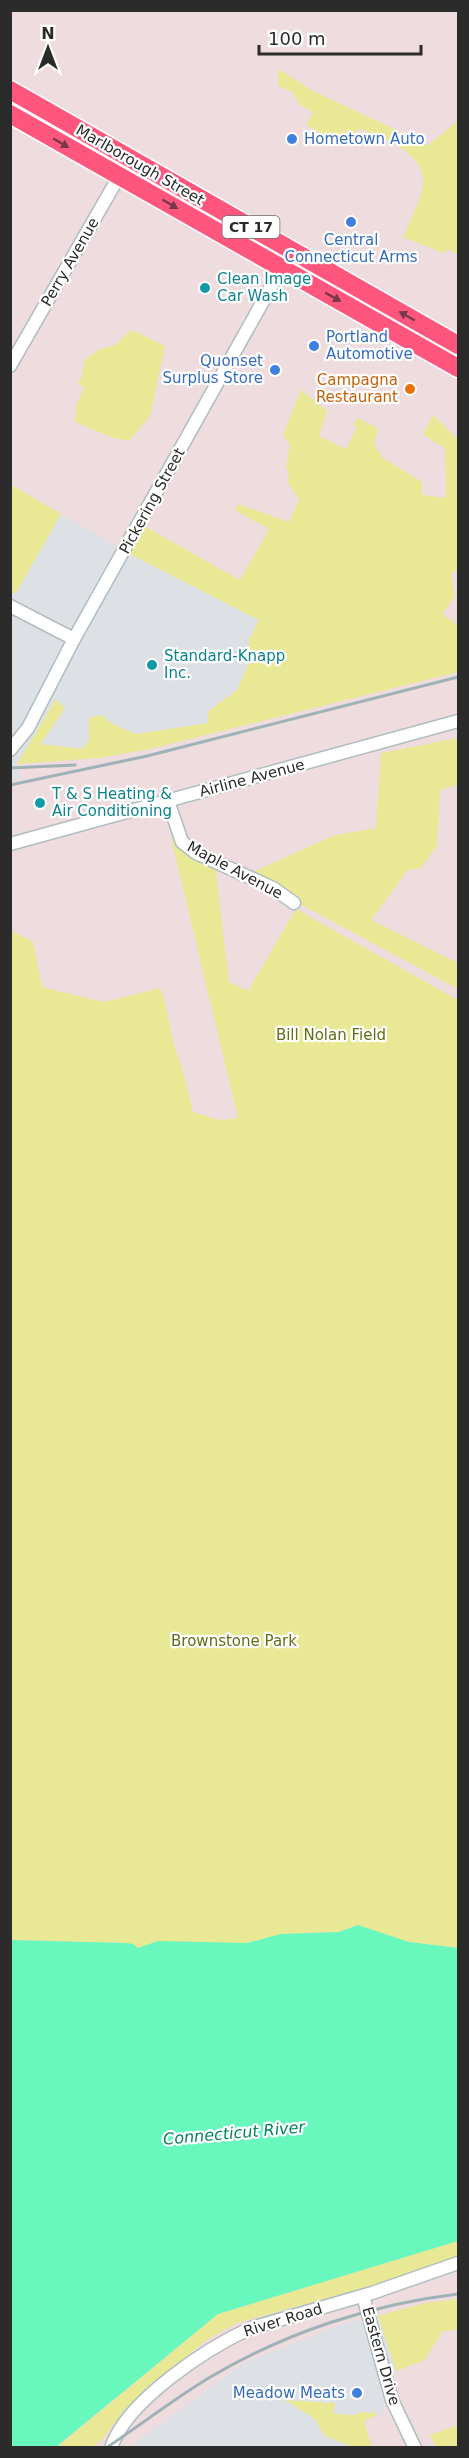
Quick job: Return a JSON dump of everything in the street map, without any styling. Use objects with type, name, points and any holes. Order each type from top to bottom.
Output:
[{"type":"highway","name":"Marlborough Street","points":[[10,90],[458,344]]},
{"type":"highway","name":"Marlborough Street","points":[[10,114],[453,365]]},
{"type":"street","name":"Perry Avenue","points":[[10,366],[129,159]]},
{"type":"street","name":"Pickering Street","points":[[10,750],[28,728],[74,639],[292,250]]},
{"type":"street","points":[[453,365],[458,344]]},
{"type":"street","points":[[10,606],[74,639]]},
{"type":"street","name":"Airline Avenue","points":[[11,843],[459,721]]},
{"type":"street","name":"Maple Avenue","points":[[168,801],[182,842],[196,853],[273,888],[294,903]]},
{"type":"street","name":"River Road","points":[[111,2448],[116,2434],[132,2414],[177,2373],[218,2345],[251,2328],[363,2296],[459,2263]]},
{"type":"street","name":"Eastern Drive","points":[[363,2296],[392,2400],[415,2448]]},
{"type":"shaded area","points":[[10,484],[128,553],[259,620],[249,640],[250,660],[237,690],[208,711],[209,723],[136,734],[113,724],[89,718],[89,742],[82,749],[41,744],[65,708],[17,764],[21,779],[11,781]]},
{"type":"shaded area","points":[[378,2316],[396,2371],[382,2414],[364,2421],[372,2447],[128,2448],[242,2364],[343,2324]]},
{"type":"green space","points":[[279,69],[311,90],[428,145],[458,121],[458,255],[449,249],[443,253],[403,237],[418,204],[423,184],[422,173],[411,156],[391,142],[360,129],[341,144],[306,125],[313,112],[300,105],[293,92],[278,86]]},
{"type":"green space","points":[[132,330],[165,346],[150,416],[129,441],[111,437],[75,422],[76,406],[84,388],[78,384],[82,377],[84,361],[98,350],[115,345]]},
{"type":"green space","points":[[301,390],[327,411],[319,436],[346,449],[357,427],[353,425],[357,418],[378,428],[374,444],[382,457],[422,482],[422,495],[446,498],[445,448],[425,436],[424,432],[433,415],[458,439],[458,568],[451,575],[455,596],[442,614],[458,625],[458,672],[150,749],[99,758],[17,764],[56,699],[65,708],[41,744],[82,749],[89,741],[89,718],[101,715],[113,724],[136,734],[208,723],[208,712],[237,690],[250,660],[249,640],[259,620],[128,553],[144,526],[240,580],[269,529],[235,510],[238,504],[289,522],[299,499],[288,483],[289,471],[286,469],[290,445],[283,435]]},
{"type":"green space","points":[[10,484],[61,514],[16,593],[11,593]]},
{"type":"green space","points":[[458,738],[458,785],[440,790],[437,846],[421,868],[407,871],[371,920],[458,963],[458,989],[302,905],[255,871],[335,835],[376,828],[381,753]]},
{"type":"green space","name":"Brownstone Park","points":[[171,838],[215,863],[229,982],[248,991],[296,909],[458,1000],[458,1948],[409,1942],[354,1926],[339,1932],[281,1934],[247,1943],[138,1948],[123,1943],[11,1940],[10,930],[33,942],[42,987],[104,1002],[160,988],[193,1112],[219,1120],[238,1118]]},
{"type":"green space","points":[[458,2241],[458,2256],[376,2285],[237,2323],[205,2341],[125,2409],[102,2440],[92,2447],[56,2448],[218,2314]]},
{"type":"green space","points":[[458,2299],[458,2330],[443,2331],[425,2360],[396,2371],[378,2316],[425,2303]]},
{"type":"green space","points":[[285,2400],[335,2403],[334,2414],[376,2413],[376,2416],[364,2421],[372,2447],[351,2446],[325,2436],[315,2419]]},
{"type":"green space","points":[[458,2425],[458,2447],[436,2447],[430,2435]]},
{"type":"water","name":"Connecticut River","points":[[358,1925],[409,1942],[458,1948],[458,2241],[218,2314],[56,2447],[11,2447],[11,1940],[126,1943],[138,1948],[158,1941],[247,1943],[281,1934],[339,1932]]},
{"type":"railway","points":[[10,785],[147,756],[458,677]]},
{"type":"railway","points":[[10,768],[75,765]]},
{"type":"railway","points":[[106,2448],[198,2384],[270,2346],[300,2333],[363,2313],[458,2294]]},
{"type":"place","name":"Hometown Auto","points":[[292,139]]},
{"type":"place","name":"Central Connecticut Arms","points":[[351,222]]},
{"type":"place","name":"Clean Image Car Wash","points":[[205,288]]},
{"type":"place","name":"Portland Automotive","points":[[314,346]]},
{"type":"place","name":"Quonset Surplus Store","points":[[275,370]]},
{"type":"place","name":"Campagna Restaurant","points":[[410,389]]},
{"type":"place","name":"Standard-Knapp Inc.","points":[[152,665]]},
{"type":"place","name":"T & S Heating & Air Conditioning","points":[[40,803]]},
{"type":"place","name":"Meadow Meats","points":[[357,2393]]},
{"type":"park label","name":"Bill Nolan Field","points":[[331,1035]]}]
